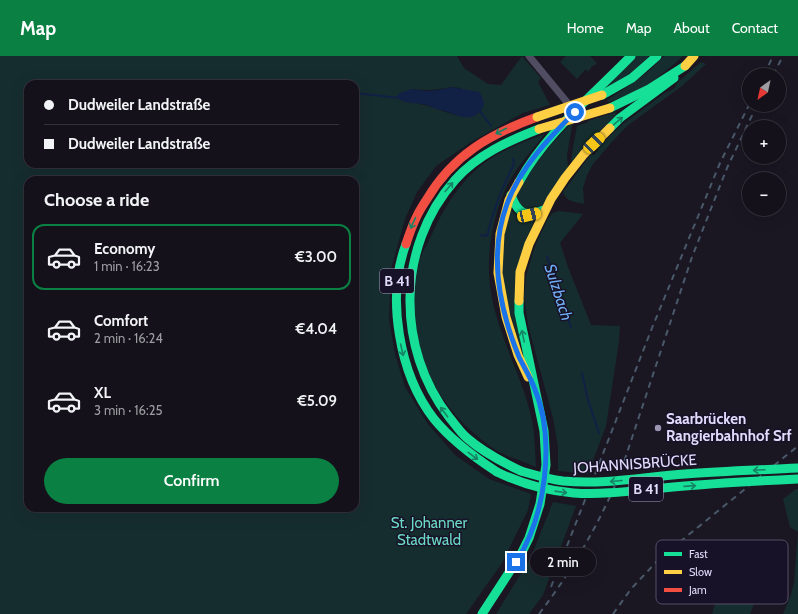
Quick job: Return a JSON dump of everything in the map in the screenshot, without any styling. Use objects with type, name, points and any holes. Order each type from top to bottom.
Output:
[{"type":"main road","points":[[534,387],[519,356],[502,302],[497,275],[497,247],[500,229],[511,195],[521,176],[541,149],[575,112],[631,56]]},
{"type":"main road","name":"JOHANNISBRÜCKE","points":[[657,56],[621,87],[587,102],[537,117],[501,131],[485,140],[458,160],[436,185],[422,206],[409,231],[404,246],[397,280],[396,306],[399,335],[403,353],[416,387],[433,416],[446,432],[473,457],[497,472],[517,481],[542,489],[562,493],[586,494],[798,479]]},
{"type":"main road","points":[[482,614],[521,554],[533,527],[540,504],[544,479],[545,450],[541,412],[526,352],[519,313],[519,285],[522,265],[529,244],[544,210],[565,178],[594,143],[620,118],[673,79],[694,56]]},
{"type":"main road","name":"JOHANNISBRÜCKE","points":[[685,66],[649,90],[610,108],[538,129],[521,136],[480,159],[455,180],[443,195],[423,228],[411,264],[408,284],[414,348],[431,392],[451,421],[482,449],[498,460],[528,474],[564,482],[586,483],[684,474],[798,468]]},
{"type":"main road","points":[[511,195],[514,206],[520,213],[529,215],[544,210]]},
{"type":"street","points":[[529,56],[575,112]]},
{"type":"green space","name":"St. Johanner Stadtwald","points":[[0,56],[457,56],[464,68],[488,84],[501,85],[522,56],[541,78],[538,82],[550,105],[523,113],[471,142],[436,166],[417,192],[405,219],[391,269],[389,319],[395,354],[405,387],[427,423],[455,455],[489,479],[531,494],[528,510],[502,563],[466,614],[0,614]],"holes":[[[452,87],[460,88],[482,108],[468,116],[452,114],[419,104],[411,89],[431,90]]]},
{"type":"green space","points":[[566,56],[590,56],[597,63],[594,66],[593,65],[588,72],[586,69],[577,79],[560,62]]},
{"type":"green space","points":[[635,56],[649,56],[628,75],[604,88]]},
{"type":"green space","points":[[664,56],[683,56],[648,84],[619,99],[608,102],[607,100],[630,85],[658,63]]},
{"type":"green space","points":[[701,62],[706,64],[682,86],[627,126],[593,164],[587,175],[583,188],[584,204],[566,198],[563,192],[591,154],[594,155],[598,150],[597,148],[624,123],[665,93],[674,89],[677,83]]},
{"type":"green space","points":[[615,112],[617,116],[572,164],[571,159],[577,126]]},
{"type":"green space","points":[[573,121],[567,155],[568,167],[542,206],[529,210],[522,208],[517,203],[516,196],[524,179],[541,157]]},
{"type":"green space","points":[[545,134],[510,180],[498,207],[489,253],[492,298],[499,324],[529,407],[534,435],[536,467],[499,452],[487,444],[457,417],[442,398],[422,355],[416,332],[414,308],[415,283],[420,259],[442,214],[458,189],[485,162],[501,152]]},
{"type":"green space","points":[[510,209],[521,217],[535,219],[525,243],[520,343],[503,288],[502,247]]},
{"type":"green space","points":[[559,211],[583,214],[560,243],[591,325],[620,326],[606,426],[588,474],[558,471],[558,446],[553,418],[528,325],[524,296],[526,276],[535,246],[548,218],[553,213]]},
{"type":"green space","points":[[798,489],[798,532],[790,527],[783,499]]},
{"type":"green space","points":[[553,502],[576,506],[543,595],[529,614],[496,614],[531,557]]},
{"type":"green space","points":[[798,532],[798,614],[783,614],[788,604],[794,582]]},
{"type":"green space","points":[[715,604],[754,604],[750,614],[712,614]]},
{"type":"water","points":[[452,87],[479,92],[484,102],[482,109],[478,114],[469,117],[459,116],[427,105],[404,102],[398,98],[398,94],[411,89],[426,91]]},
{"type":"waterway","points":[[359,93],[400,98]]},
{"type":"waterway","points":[[479,110],[491,126]]},
{"type":"waterway","points":[[481,235],[487,236],[498,201],[513,166],[513,159]]},
{"type":"waterway","name":"Sulzbach","points":[[547,256],[571,328]]},
{"type":"waterway","name":"Sulzbach","points":[[582,373],[588,400],[599,433]]},
{"type":"railway","points":[[767,68],[773,56]]},
{"type":"railway","points":[[777,68],[783,56]]},
{"type":"railway","points":[[551,587],[652,328],[720,163],[746,112]]},
{"type":"railway","points":[[539,614],[574,564],[612,493],[620,474],[692,257],[727,168],[754,112]]},
{"type":"railway","points":[[682,540],[798,446]]},
{"type":"railway","points":[[613,614],[631,589],[656,562]]},
{"type":"traffic: fast","points":[[519,182],[530,164],[556,131],[631,56]]},
{"type":"traffic: fast","points":[[602,95],[632,78],[657,56]]},
{"type":"traffic: fast","points":[[610,108],[649,89],[685,66]]},
{"type":"traffic: fast","points":[[610,128],[620,118],[674,78]]},
{"type":"traffic: fast","points":[[521,471],[473,443],[462,433],[449,417],[432,390],[419,360],[412,329],[410,298],[413,266],[422,236],[436,207],[455,180],[483,156],[539,129]]},
{"type":"traffic: fast","points":[[511,195],[516,206],[523,212],[532,213],[544,210]]},
{"type":"traffic: fast","points":[[406,244],[400,265],[397,287],[397,311],[399,334],[404,358],[412,380],[422,401],[441,427],[463,448],[497,472]]},
{"type":"traffic: fast","points":[[482,614],[521,554],[529,538],[540,504],[546,465],[544,431],[519,313],[519,301]]},
{"type":"traffic: fast","points":[[521,471],[563,481],[594,482],[699,473],[798,468]]},
{"type":"traffic: fast","points":[[497,472],[520,482],[542,488],[563,492],[584,493],[626,492],[704,484],[798,479]]},
{"type":"traffic: slow","points":[[685,66],[694,56]]},
{"type":"traffic: slow","points":[[537,117],[602,95]]},
{"type":"traffic: slow","points":[[539,129],[610,108]]},
{"type":"traffic: slow","points":[[519,301],[520,272],[529,244],[551,199],[584,154],[610,128]]},
{"type":"traffic: slow","points":[[519,182],[509,200],[500,234],[498,273],[506,317],[518,355],[528,377]]},
{"type":"traffic: jam","points":[[406,244],[420,210],[437,184],[461,158],[488,139],[537,117]]},
{"type":"place","name":"Saarbrücken Rangierbahnhof Srf","points":[[658,428]]},
{"type":"route","points":[[516,562],[529,538],[540,504],[546,465],[544,431],[541,412],[534,387],[519,356],[502,302],[497,275],[497,247],[507,203],[521,176],[541,149],[575,112]]}]
